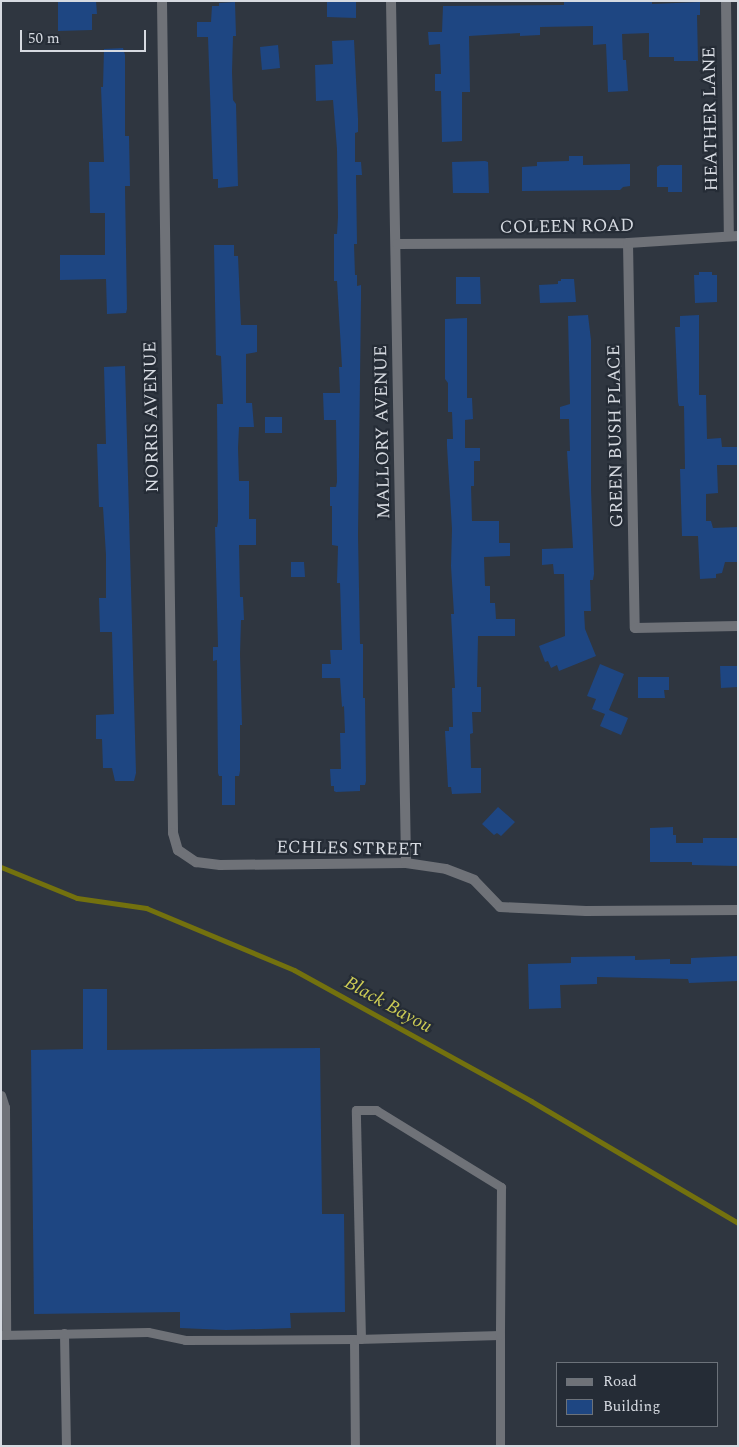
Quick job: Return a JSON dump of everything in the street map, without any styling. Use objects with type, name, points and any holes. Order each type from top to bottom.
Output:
[{"type":"street","name":"NORRIS AVENUE","points":[[162,1],[173,833]]},
{"type":"street","name":"MALLORY AVENUE","points":[[391,1],[397,244],[406,863]]},
{"type":"street","name":"HEATHER LANE","points":[[726,1],[733,236]]},
{"type":"street","name":"COLEEN ROAD","points":[[397,244],[628,243],[733,236]]},
{"type":"street","name":"GREEN BUSH PLACE","points":[[628,243],[635,628],[738,626]]},
{"type":"street","name":"ECHLES STREET","points":[[173,833],[178,850],[196,862],[220,865],[406,863],[446,869],[474,880],[500,907],[586,911],[738,910]]},
{"type":"lane","points":[[1,1095],[6,1107],[4,1335],[148,1332],[185,1340],[358,1339],[500,1335]]},
{"type":"lane","points":[[355,1446],[358,1339],[356,1110],[376,1110],[501,1187],[500,1446]]},
{"type":"lane","points":[[64,1333],[66,1446]]},
{"type":"building","points":[[58,1],[96,1],[97,14],[92,14],[92,30],[58,31]]},
{"type":"building","points":[[327,1],[356,1],[356,18],[327,17]]},
{"type":"building","points":[[652,1],[652,4],[700,2],[700,15],[697,15],[698,61],[674,61],[674,57],[649,57],[649,33],[622,34],[623,60],[626,60],[628,91],[608,92],[606,44],[593,45],[593,26],[540,27],[540,35],[520,36],[520,33],[469,36],[470,92],[462,92],[462,141],[442,142],[441,91],[435,91],[435,74],[441,74],[440,44],[429,45],[428,32],[442,32],[443,6],[564,5],[564,2]]},
{"type":"building","points":[[235,2],[236,36],[233,36],[232,72],[233,100],[236,104],[238,186],[218,188],[218,179],[213,179],[208,37],[197,37],[197,22],[211,22],[212,6],[219,6],[219,3]]},
{"type":"building","points":[[354,40],[358,119],[358,132],[355,133],[355,162],[361,162],[362,175],[356,175],[357,244],[354,244],[355,275],[357,275],[357,286],[361,285],[358,535],[360,644],[363,644],[363,698],[365,698],[366,781],[365,785],[360,785],[360,791],[336,792],[334,791],[334,786],[331,786],[330,769],[341,769],[340,733],[345,733],[344,706],[342,707],[340,678],[322,678],[322,664],[331,664],[330,650],[342,650],[340,583],[337,583],[338,546],[332,545],[332,506],[330,506],[330,487],[336,487],[337,482],[336,420],[324,420],[323,393],[340,393],[339,367],[342,367],[337,281],[334,281],[334,234],[337,234],[338,217],[337,149],[333,100],[316,101],[315,65],[333,64],[332,41]]},
{"type":"building","points":[[278,45],[280,68],[262,70],[260,47]]},
{"type":"building","points":[[123,48],[125,55],[125,136],[129,136],[130,186],[125,186],[127,309],[126,313],[107,314],[106,279],[60,280],[60,255],[105,255],[105,213],[90,213],[89,162],[104,162],[101,87],[103,87],[104,49]]},
{"type":"building","points":[[569,156],[583,156],[583,165],[630,164],[630,186],[623,187],[620,190],[522,191],[522,167],[537,166],[537,162],[569,161]]},
{"type":"building","points":[[452,162],[488,162],[489,193],[453,193]]},
{"type":"building","points":[[660,165],[682,165],[682,192],[668,192],[668,187],[657,187],[657,167]]},
{"type":"building","points":[[214,245],[234,245],[234,256],[238,256],[241,325],[257,325],[257,352],[246,354],[246,403],[252,403],[254,427],[239,427],[238,448],[239,481],[249,481],[249,519],[256,519],[256,545],[239,545],[240,597],[243,597],[244,620],[241,620],[240,654],[242,725],[240,725],[240,771],[239,776],[235,776],[235,805],[222,805],[222,776],[219,776],[218,773],[217,660],[213,661],[213,647],[218,647],[215,527],[217,527],[218,521],[217,404],[223,404],[221,356],[216,355]]},
{"type":"building","points":[[699,272],[712,272],[712,275],[717,275],[717,302],[695,303],[694,275],[699,275]]},
{"type":"building","points":[[456,277],[480,277],[481,304],[456,304]]},
{"type":"building","points":[[561,279],[574,279],[576,302],[540,303],[539,285],[558,284],[558,281],[561,281]]},
{"type":"building","points":[[588,315],[591,340],[591,489],[594,574],[593,580],[590,580],[591,611],[584,611],[585,629],[596,656],[559,671],[557,665],[551,668],[548,661],[545,662],[539,646],[565,636],[564,574],[554,574],[553,564],[542,565],[542,549],[573,548],[567,451],[570,451],[569,419],[560,419],[560,407],[570,404],[568,316]]},
{"type":"building","points":[[699,315],[699,395],[706,395],[707,439],[721,438],[722,447],[738,447],[738,465],[717,465],[718,493],[706,494],[706,521],[711,521],[713,528],[738,527],[738,562],[725,562],[722,573],[716,574],[716,578],[700,579],[698,536],[682,536],[680,469],[685,469],[684,406],[679,406],[678,402],[675,327],[680,327],[680,316]]},
{"type":"building","points":[[467,318],[467,398],[472,398],[473,419],[465,420],[465,448],[480,448],[480,461],[474,461],[474,486],[471,486],[472,521],[499,521],[499,543],[510,543],[510,556],[484,557],[485,586],[490,586],[490,603],[495,603],[496,619],[515,619],[515,636],[478,636],[477,687],[481,687],[481,712],[472,712],[473,733],[470,734],[471,768],[481,768],[481,793],[452,794],[451,787],[448,787],[445,731],[449,731],[449,727],[453,727],[452,688],[455,688],[451,614],[454,614],[451,566],[452,529],[447,446],[447,439],[453,439],[452,412],[448,412],[448,383],[445,379],[445,319]]},
{"type":"building","points":[[125,366],[136,773],[134,781],[115,781],[112,768],[103,768],[102,739],[96,739],[96,715],[114,714],[112,632],[100,632],[99,598],[106,598],[106,555],[103,507],[99,507],[97,444],[106,444],[104,367]]},
{"type":"building","points":[[265,417],[282,417],[282,433],[265,433]]},
{"type":"building","points":[[291,562],[304,562],[305,577],[291,577]]},
{"type":"building","points":[[600,664],[624,674],[609,710],[628,718],[621,735],[600,726],[605,714],[592,709],[596,699],[587,696]]},
{"type":"building","points":[[720,666],[738,666],[738,687],[721,688]]},
{"type":"building","points":[[638,677],[669,677],[669,690],[664,690],[665,698],[638,698]]},
{"type":"building","points":[[498,807],[515,822],[501,836],[497,833],[494,835],[482,824]]},
{"type":"building","points":[[673,827],[676,843],[703,843],[703,838],[738,838],[738,866],[692,865],[692,862],[650,862],[650,828]]},
{"type":"building","points":[[635,956],[635,960],[670,959],[670,964],[691,964],[691,958],[738,956],[738,981],[689,983],[688,979],[597,977],[597,984],[560,985],[561,1008],[529,1009],[528,964],[571,963],[571,957]]},
{"type":"building","points":[[83,989],[107,989],[107,1050],[320,1048],[322,1214],[344,1214],[345,1312],[290,1313],[291,1328],[226,1330],[180,1328],[180,1312],[34,1314],[31,1050],[83,1049]]},
{"type":"waterway","name":"Black Bayou","points":[[1,867],[77,898],[146,908],[294,970],[531,1101],[738,1223]]}]
